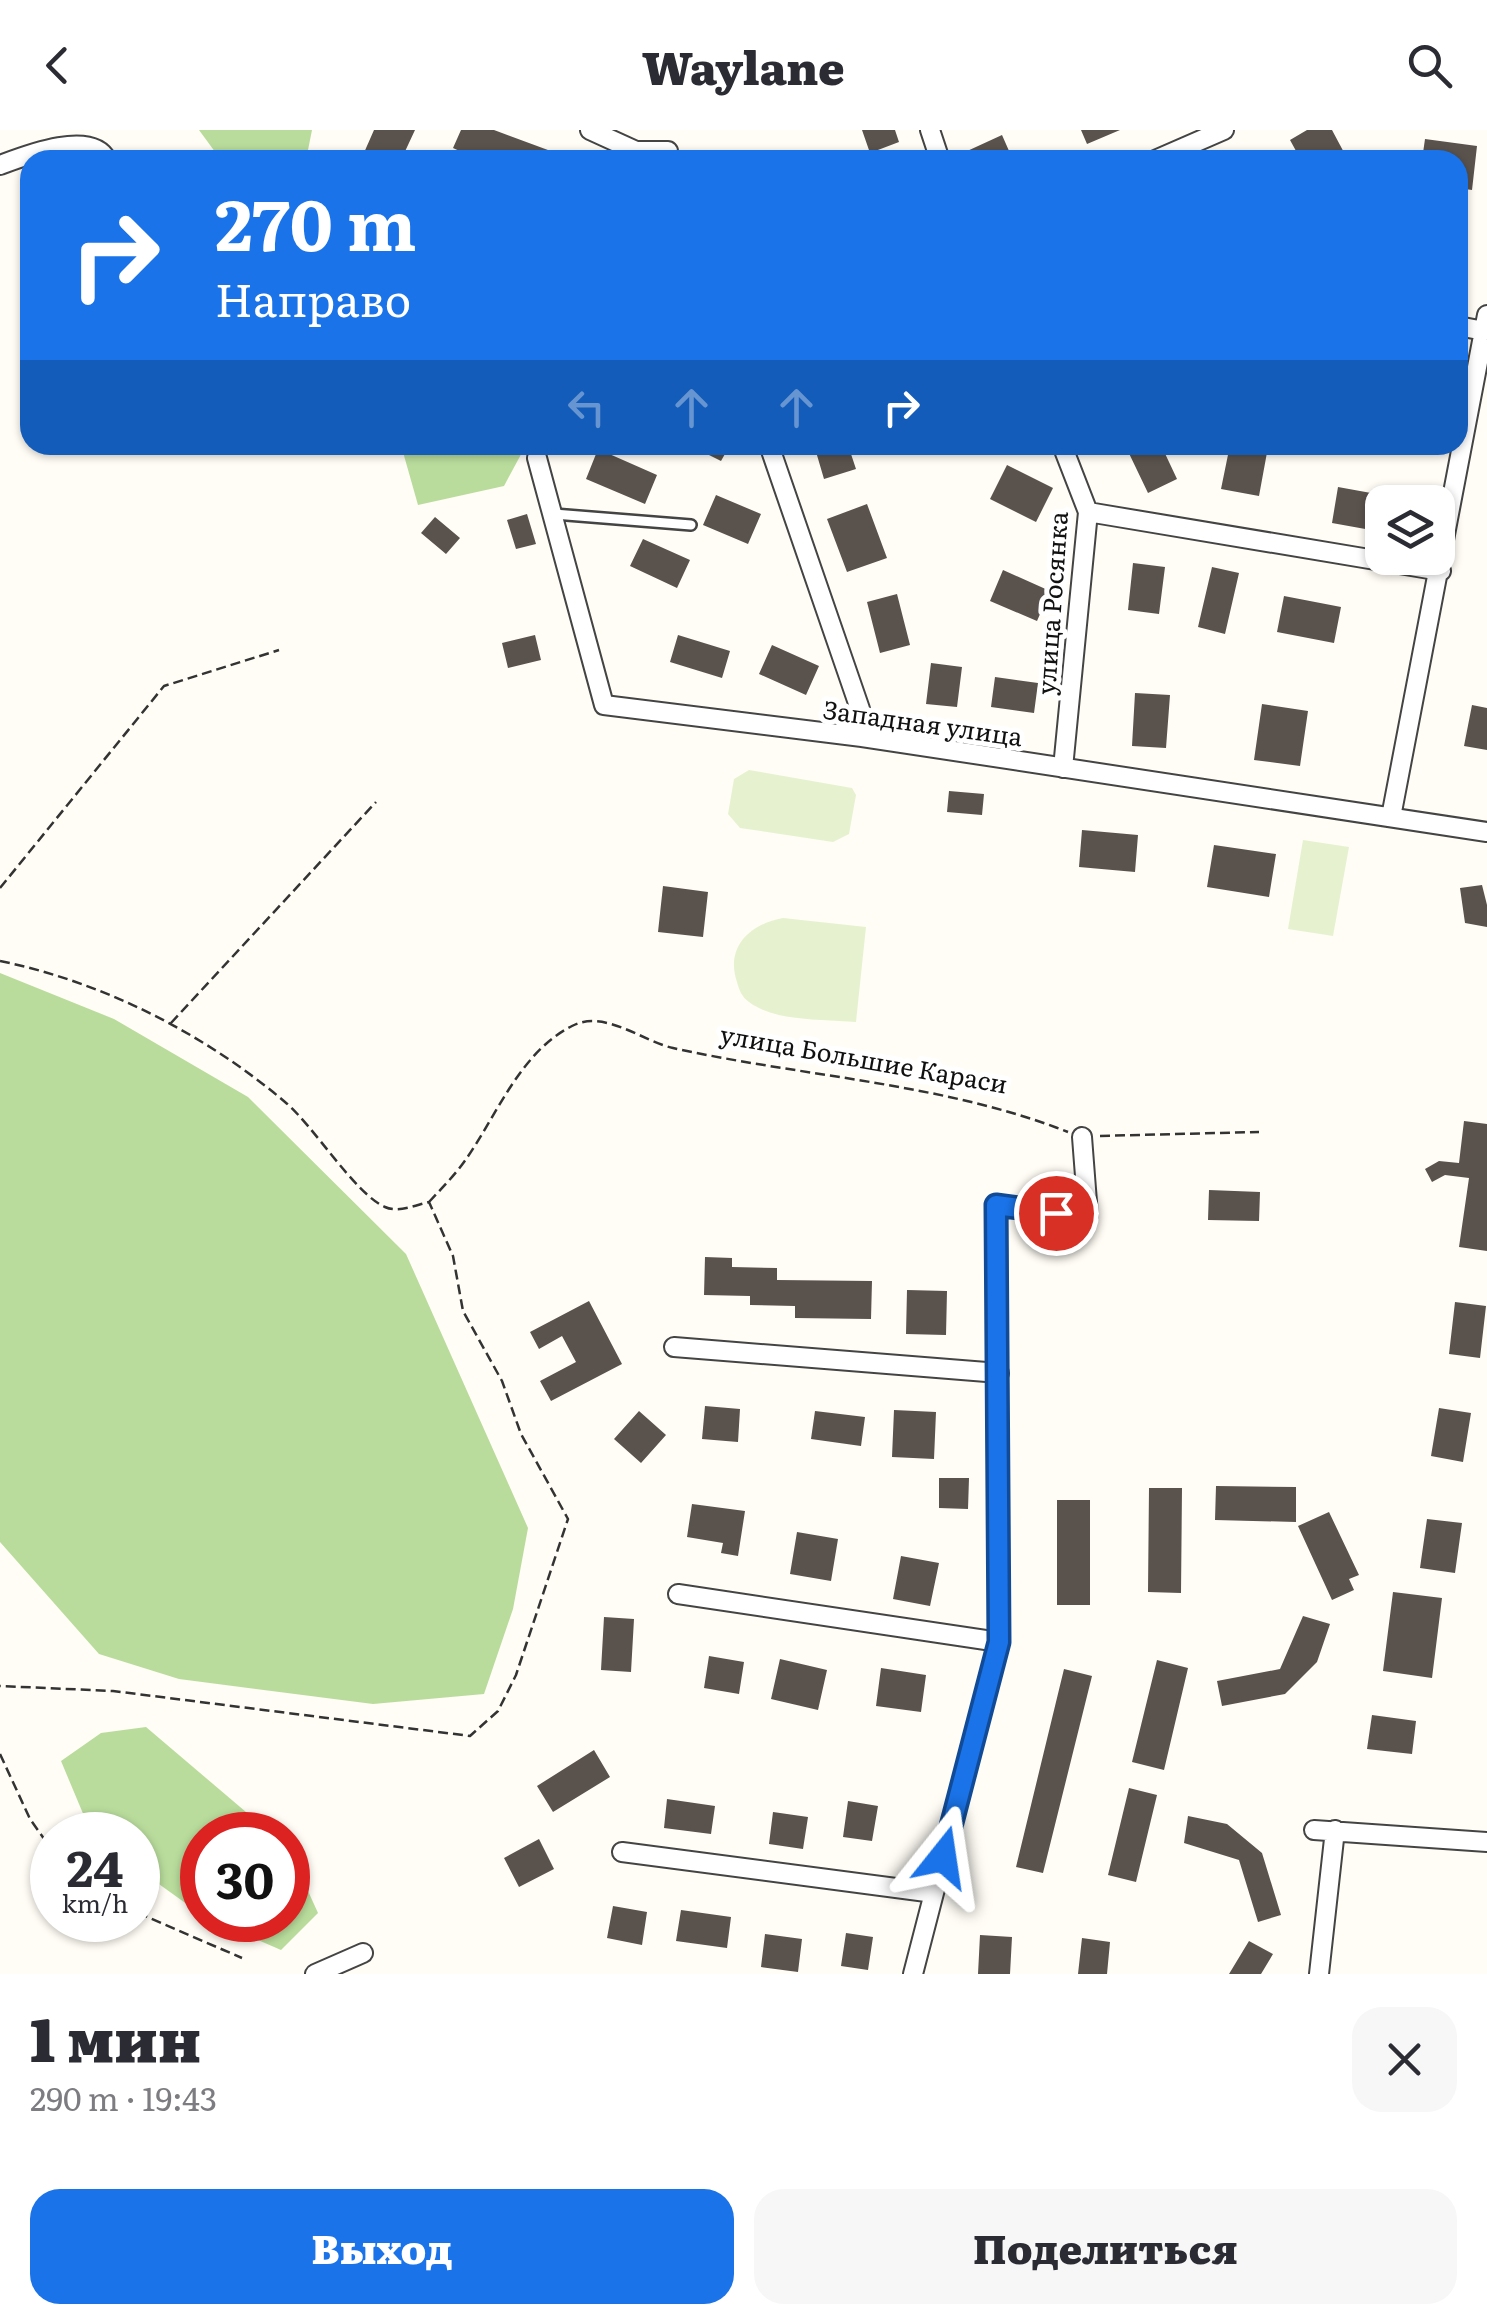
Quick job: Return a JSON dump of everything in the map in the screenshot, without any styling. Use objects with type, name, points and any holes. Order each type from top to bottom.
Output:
[{"type":"street","points":[[590,130],[634,150]]},
{"type":"street","points":[[1195,138],[1224,130]]},
{"type":"street","points":[[39,150],[71,138],[88,139],[104,150]]},
{"type":"street","points":[[1468,423],[1486,323]]},
{"type":"street","points":[[772,455],[860,709],[862,737]]},
{"type":"street","name":"улица Росянка","points":[[1063,768],[1088,512],[1066,455]]},
{"type":"street","points":[[1455,495],[1462,455]]},
{"type":"street","name":"Западная улица","points":[[537,458],[604,705],[862,737],[1487,832]]},
{"type":"street","points":[[1088,512],[1365,559]]},
{"type":"street","points":[[1392,817],[1440,575]]},
{"type":"street","points":[[913,1974],[999,1642],[996,1205],[1088,1215],[1082,1137]]},
{"type":"street","points":[[674,1347],[999,1374]]},
{"type":"street","points":[[678,1594],[999,1642]]},
{"type":"street","points":[[1314,1830],[1487,1842]]},
{"type":"street","points":[[1320,1974],[1342,1831]]},
{"type":"street","points":[[622,1852],[934,1893]]},
{"type":"street","points":[[315,1974],[363,1953]]},
{"type":"lane","points":[[554,514],[691,525]]},
{"type":"path","points":[[0,888],[164,686],[279,650]]},
{"type":"path","points":[[170,1024],[376,802]]},
{"type":"path","points":[[0,960],[76,982],[170,1024],[212,1048],[287,1103],[386,1208],[429,1202],[453,1256],[463,1311],[502,1381],[521,1434],[568,1520],[516,1675],[498,1711],[470,1736],[113,1690],[0,1686]]},
{"type":"path","name":"улица Большие Караси","points":[[429,1202],[463,1164],[531,1056],[574,1024],[610,1023],[665,1046],[754,1066],[1007,1108],[1082,1137],[1259,1132]]},
{"type":"path","points":[[0,1754],[30,1819]]},
{"type":"path","points":[[160,1923],[242,1958]]},
{"type":"green space","points":[[199,130],[312,130],[308,150],[214,150]]},
{"type":"green space","points":[[404,455],[521,455],[504,486],[418,505]]},
{"type":"green space","points":[[749,770],[852,788],[856,795],[849,834],[833,842],[740,828],[728,814],[734,779]]},
{"type":"green space","points":[[1303,840],[1349,847],[1333,936],[1288,929]]},
{"type":"green space","points":[[783,918],[866,927],[856,1022],[772,1013],[743,996],[734,969],[738,948],[760,926]]},
{"type":"green space","points":[[0,973],[114,1019],[248,1097],[406,1254],[528,1528],[513,1609],[484,1694],[373,1704],[179,1679],[99,1654],[0,1542]]},
{"type":"green space","points":[[146,1727],[246,1812],[180,1812],[180,1899],[160,1885],[160,1812],[82,1812],[61,1761],[101,1733]]},
{"type":"green space","points":[[310,1895],[318,1913],[310,1921]]},
{"type":"green space","points":[[263,1942],[289,1942],[281,1950]]},
{"type":"building","points":[[374,130],[415,130],[406,150],[365,150]]},
{"type":"building","points":[[461,130],[494,130],[548,150],[457,150],[453,148]]},
{"type":"building","points":[[862,130],[895,130],[899,142],[869,150]]},
{"type":"building","points":[[1081,130],[1120,130],[1087,144]]},
{"type":"building","points":[[1307,130],[1332,130],[1343,150],[1296,150],[1290,140]]},
{"type":"building","points":[[1002,135],[1009,150],[969,150]]},
{"type":"building","points":[[1425,139],[1477,146],[1472,190],[1468,189],[1468,150],[1423,150]]},
{"type":"building","points":[[596,455],[612,455],[657,475],[645,504],[586,479]]},
{"type":"building","points":[[817,455],[851,455],[856,469],[824,479]]},
{"type":"building","points":[[1130,455],[1166,455],[1177,479],[1148,493]]},
{"type":"building","points":[[1228,455],[1267,455],[1259,496],[1221,489]]},
{"type":"building","points":[[1007,465],[1053,488],[1036,522],[990,499]]},
{"type":"building","points":[[1338,487],[1365,492],[1365,529],[1332,523]]},
{"type":"building","points":[[716,495],[761,514],[748,544],[703,525]]},
{"type":"building","points":[[867,504],[887,558],[847,572],[827,519]]},
{"type":"building","points":[[527,514],[536,544],[516,549],[507,520]]},
{"type":"building","points":[[435,517],[460,538],[446,554],[421,533]]},
{"type":"building","points":[[643,539],[690,560],[677,588],[630,566]]},
{"type":"building","points":[[1133,563],[1165,567],[1159,614],[1128,610]]},
{"type":"building","points":[[1212,567],[1239,573],[1225,634],[1198,627]]},
{"type":"building","points":[[1003,570],[1050,591],[1037,621],[990,601]]},
{"type":"building","points":[[897,594],[910,645],[880,653],[867,602]]},
{"type":"building","points":[[1284,596],[1341,607],[1334,643],[1277,632]]},
{"type":"building","points":[[535,635],[541,660],[508,668],[502,643]]},
{"type":"building","points":[[678,635],[730,651],[722,678],[670,662]]},
{"type":"building","points":[[772,645],[819,666],[806,695],[759,674]]},
{"type":"building","points":[[931,663],[962,667],[957,707],[926,704]]},
{"type":"building","points":[[995,677],[1038,683],[1034,713],[991,707]]},
{"type":"building","points":[[1135,693],[1170,695],[1166,748],[1132,746]]},
{"type":"building","points":[[1262,704],[1308,711],[1300,766],[1254,760]]},
{"type":"building","points":[[1472,705],[1487,708],[1487,750],[1464,746]]},
{"type":"building","points":[[949,791],[984,794],[982,815],[947,812]]},
{"type":"building","points":[[1082,830],[1138,835],[1135,872],[1079,867]]},
{"type":"building","points":[[1214,845],[1276,854],[1269,897],[1207,887]]},
{"type":"building","points":[[1482,885],[1487,927],[1465,923],[1460,888]]},
{"type":"building","points":[[663,886],[708,892],[703,937],[658,932]]},
{"type":"building","points":[[1464,1121],[1487,1124],[1487,1251],[1459,1247],[1469,1178],[1445,1175],[1432,1182],[1425,1169],[1439,1161],[1459,1163]]},
{"type":"building","points":[[1209,1190],[1260,1192],[1259,1221],[1208,1220]]},
{"type":"building","points":[[1045,1230],[1063,1230],[1063,1248],[1045,1248]]},
{"type":"building","points":[[705,1257],[732,1258],[732,1267],[777,1268],[777,1280],[872,1281],[871,1319],[795,1318],[795,1306],[750,1305],[750,1296],[704,1295]]},
{"type":"building","points":[[907,1290],[947,1291],[946,1335],[906,1334]]},
{"type":"building","points":[[589,1301],[622,1364],[551,1401],[540,1381],[576,1362],[562,1336],[539,1349],[530,1332]]},
{"type":"building","points":[[1455,1302],[1486,1306],[1480,1358],[1449,1354]]},
{"type":"building","points":[[705,1406],[740,1409],[738,1442],[702,1439]]},
{"type":"building","points":[[1439,1408],[1471,1413],[1463,1462],[1431,1456]]},
{"type":"building","points":[[894,1410],[936,1412],[934,1459],[892,1457]]},
{"type":"building","points":[[639,1411],[666,1435],[641,1463],[614,1439]]},
{"type":"building","points":[[815,1411],[865,1417],[861,1446],[811,1439]]},
{"type":"building","points":[[939,1478],[969,1478],[968,1509],[939,1508]]},
{"type":"building","points":[[1216,1486],[1296,1487],[1296,1522],[1215,1520]]},
{"type":"building","points":[[1149,1488],[1182,1488],[1181,1593],[1148,1592]]},
{"type":"building","points":[[1057,1500],[1090,1500],[1090,1605],[1057,1605]]},
{"type":"building","points":[[692,1504],[745,1511],[738,1556],[721,1553],[723,1543],[687,1537]]},
{"type":"building","points":[[1329,1512],[1359,1575],[1349,1579],[1354,1590],[1332,1600],[1298,1526]]},
{"type":"building","points":[[1427,1519],[1462,1523],[1455,1573],[1420,1568]]},
{"type":"building","points":[[797,1532],[838,1539],[831,1581],[790,1574]]},
{"type":"building","points":[[901,1556],[939,1563],[930,1606],[893,1599]]},
{"type":"building","points":[[1393,1592],[1442,1598],[1432,1678],[1383,1671]]},
{"type":"building","points":[[1303,1616],[1330,1624],[1317,1662],[1285,1694],[1222,1706],[1217,1681],[1280,1669]]},
{"type":"building","points":[[604,1617],[634,1619],[631,1672],[601,1670]]},
{"type":"building","points":[[709,1656],[744,1662],[739,1694],[704,1688]]},
{"type":"building","points":[[780,1659],[827,1670],[818,1710],[771,1699]]},
{"type":"building","points":[[1157,1660],[1188,1668],[1164,1770],[1132,1762]]},
{"type":"building","points":[[881,1668],[926,1675],[921,1712],[876,1706]]},
{"type":"building","points":[[1064,1669],[1092,1676],[1043,1873],[1016,1867]]},
{"type":"building","points":[[1372,1715],[1416,1721],[1412,1754],[1367,1749]]},
{"type":"building","points":[[594,1750],[610,1777],[553,1812],[537,1786]]},
{"type":"building","points":[[1129,1788],[1157,1795],[1136,1882],[1108,1875]]},
{"type":"building","points":[[667,1799],[715,1806],[711,1834],[664,1828]]},
{"type":"building","points":[[848,1801],[878,1806],[872,1841],[843,1837]]},
{"type":"building","points":[[773,1812],[808,1817],[803,1849],[769,1844]]},
{"type":"building","points":[[1188,1816],[1227,1824],[1262,1853],[1281,1915],[1258,1922],[1239,1860],[1184,1843]]},
{"type":"building","points":[[539,1839],[554,1869],[519,1887],[504,1858]]},
{"type":"building","points":[[613,1906],[647,1912],[642,1945],[607,1938]]},
{"type":"building","points":[[681,1910],[731,1917],[727,1948],[676,1941]]},
{"type":"building","points":[[846,1933],[873,1937],[868,1970],[841,1966]]},
{"type":"building","points":[[765,1934],[802,1939],[798,1972],[761,1967]]},
{"type":"building","points":[[980,1935],[1012,1937],[1010,1974],[978,1974]]},
{"type":"building","points":[[1082,1938],[1110,1942],[1107,1974],[1078,1974]]},
{"type":"building","points":[[1249,1941],[1273,1954],[1261,1974],[1229,1974]]},
{"type":"route","points":[[943,1857],[999,1642],[996,1205],[1056,1213]]}]
